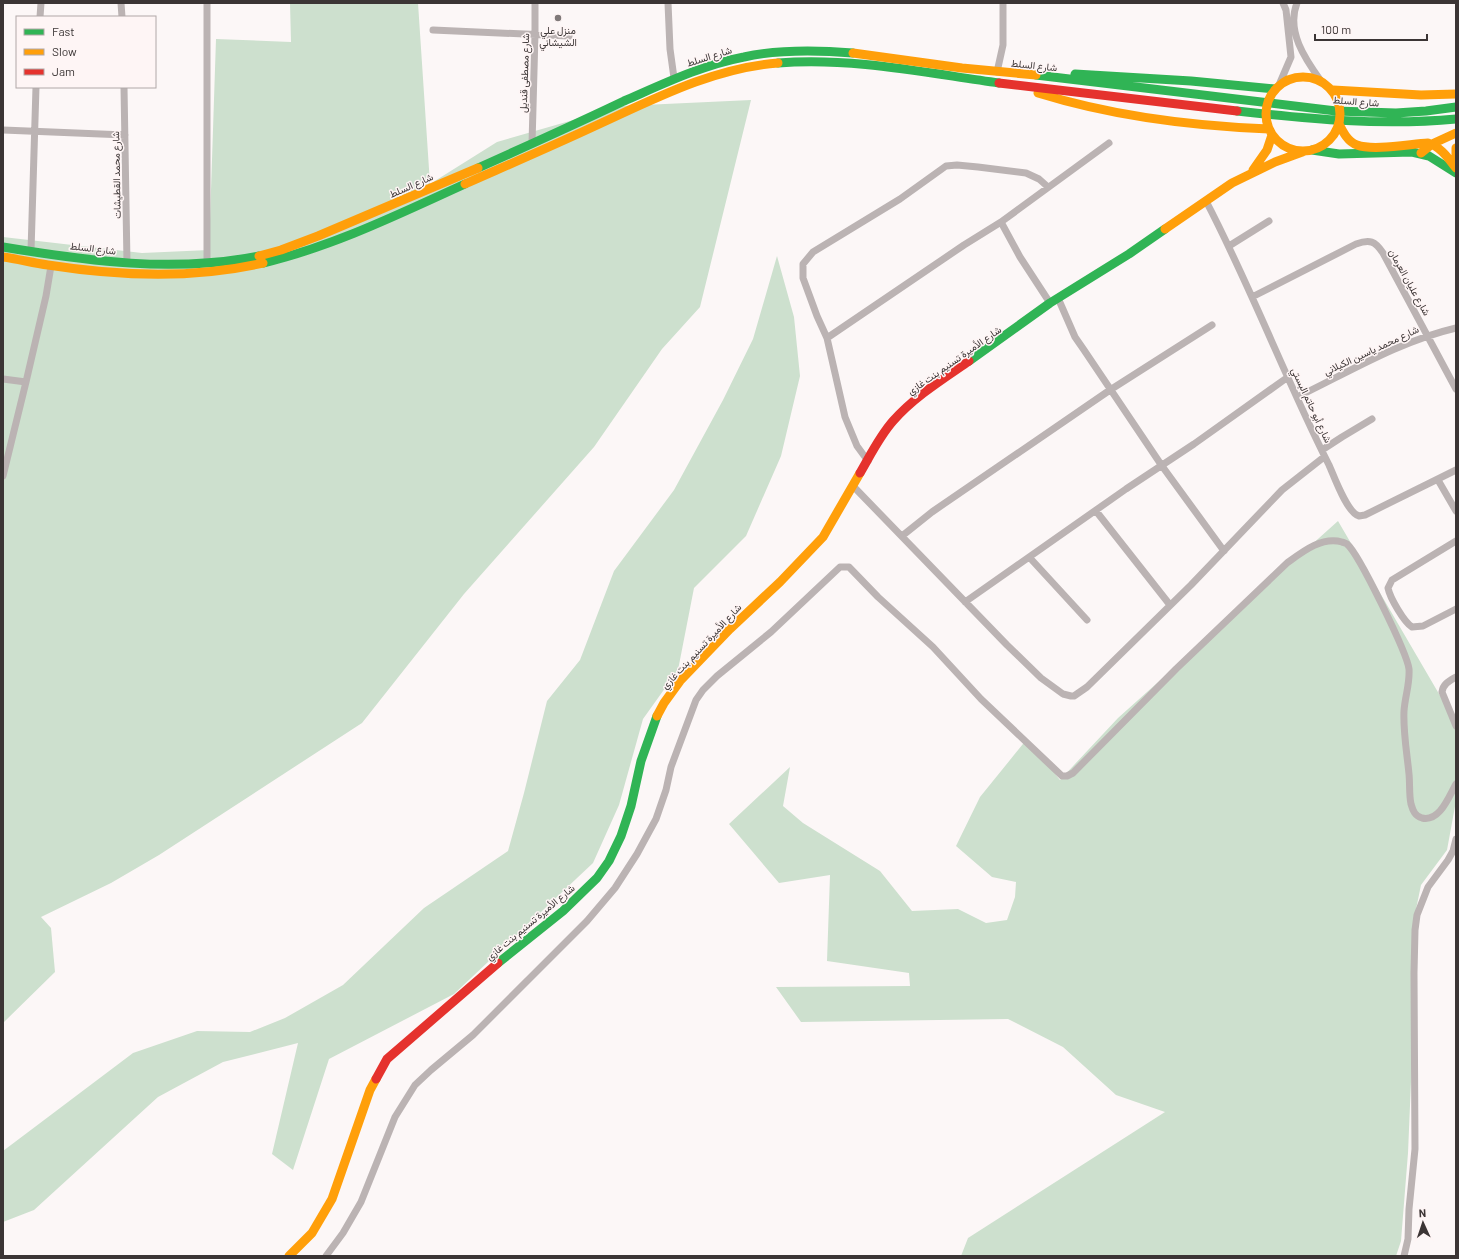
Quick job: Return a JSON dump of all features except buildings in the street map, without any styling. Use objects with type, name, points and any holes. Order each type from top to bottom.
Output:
[{"type":"main road","name":"شارع السلط","points":[[3,246],[127,263],[163,265],[207,263],[256,256],[315,239],[532,144],[674,78],[719,63],[747,56],[795,51],[820,50],[862,53],[997,72],[1337,111],[1376,119],[1456,107]]},
{"type":"main road","name":"شارع السلط","points":[[3,257],[51,266],[130,273],[180,273],[234,268],[291,256],[320,247],[375,225],[669,93],[735,70],[765,64],[798,61],[853,63],[1021,87],[1092,93],[1282,117],[1376,119],[1413,123],[1456,119]]},
{"type":"main road","points":[[1034,76],[1081,74],[1277,87]]},
{"type":"main road","points":[[1309,151],[1324,145],[1334,136],[1339,124],[1341,112],[1338,100],[1332,90],[1321,81],[1304,76],[1291,78],[1277,87],[1269,98],[1266,108],[1266,118],[1271,132],[1284,146],[1292,150],[1340,154],[1421,153],[1456,173]]},
{"type":"main road","points":[[1021,87],[1048,96],[1123,113],[1166,120],[1271,132]]},
{"type":"main road","points":[[1332,90],[1420,95],[1456,94]]},
{"type":"main road","points":[[1339,124],[1344,134],[1358,146],[1432,144],[1441,150],[1456,168]]},
{"type":"main road","name":"شارع الأميرة تسنيم بنت غازي","points":[[1249,175],[1269,148],[1271,132]]},
{"type":"main road","points":[[1421,153],[1432,144],[1456,133]]},
{"type":"main road","points":[[1456,148],[1456,161]]},
{"type":"main road","name":"شارع الأميرة تسنيم بنت غازي","points":[[289,1256],[312,1233],[332,1199],[370,1090],[387,1059],[494,966],[563,911],[597,878],[609,861],[621,836],[631,806],[641,761],[658,714],[664,703],[680,681],[730,629],[814,548],[823,537],[879,440],[893,421],[919,397],[1054,301],[1129,254],[1232,183],[1275,162],[1309,151]]},
{"type":"street","points":[[40,16],[41,3]]},
{"type":"street","points":[[121,3],[122,16]]},
{"type":"street","points":[[206,3],[207,263]]},
{"type":"street","name":"شارع مصطفى قنديل","points":[[532,144],[536,34],[535,3]]},
{"type":"street","points":[[668,3],[670,49],[674,78]]},
{"type":"street","points":[[997,72],[1003,45],[1003,3]]},
{"type":"street","points":[[1284,3],[1292,29],[1302,52],[1321,81]]},
{"type":"street","points":[[1277,87],[1291,57],[1292,29],[1298,3]]},
{"type":"street","points":[[433,30],[569,36]]},
{"type":"street","points":[[31,251],[36,88]]},
{"type":"street","name":"شارع محمد القطيشات","points":[[124,88],[127,263]]},
{"type":"street","points":[[3,130],[125,135]]},
{"type":"street","points":[[827,338],[964,245],[1001,222],[1109,143]]},
{"type":"street","points":[[868,461],[857,446],[845,417],[827,338],[803,278],[802,264],[813,252],[900,199],[946,166],[957,165],[1026,173],[1039,179],[1048,187]]},
{"type":"street","name":"شارع أبو حاتم البستي","points":[[1206,201],[1229,246],[1323,454],[1353,513],[1359,516],[1365,516],[1456,470]]},
{"type":"street","points":[[1229,246],[1269,221]]},
{"type":"street","points":[[1001,222],[1020,257],[1054,301],[1075,337],[1110,390],[1162,466],[1224,551]]},
{"type":"street","name":"شارع عليان العرمان","points":[[1252,297],[1356,244],[1373,242],[1378,245],[1383,253],[1456,389]]},
{"type":"street","points":[[3,476],[46,296],[51,266]]},
{"type":"street","points":[[902,536],[932,512],[1110,390],[1212,325]]},
{"type":"street","name":"شارع محمد ياسين الكيلاني","points":[[1297,397],[1379,356],[1428,335],[1456,328]]},
{"type":"street","points":[[3,378],[26,382]]},
{"type":"street","points":[[965,602],[1288,378]]},
{"type":"street","points":[[853,486],[902,536],[924,561],[1041,678],[1063,694],[1074,696],[1087,687],[1170,605],[1282,490],[1342,436],[1372,419]]},
{"type":"street","points":[[1438,480],[1456,511]]},
{"type":"street","points":[[1096,512],[1170,605]]},
{"type":"street","points":[[326,1256],[343,1233],[361,1202],[395,1117],[415,1085],[473,1035],[587,921],[615,888],[637,854],[656,819],[666,790],[671,767],[696,700],[703,690],[771,632],[840,567],[849,567],[857,573],[878,597],[933,647],[981,699],[1062,776],[1067,776],[1073,773],[1208,638],[1287,563],[1317,544],[1332,541],[1347,544],[1354,552],[1375,591],[1408,662],[1409,683],[1404,709],[1404,727],[1410,780],[1410,798],[1415,813],[1419,817],[1425,818],[1436,814],[1447,800],[1456,784]]},
{"type":"street","points":[[1456,541],[1392,580],[1388,588],[1390,597],[1408,624],[1412,627],[1423,626],[1456,609]]},
{"type":"street","points":[[1030,558],[1087,620]]},
{"type":"street","points":[[1456,677],[1445,684],[1442,688],[1450,715],[1456,726]]},
{"type":"street","points":[[1404,1256],[1408,1238],[1409,1209],[1415,1149],[1415,930],[1417,915],[1428,887],[1448,860],[1453,851],[1456,839]]},
{"type":"green space","points":[[290,3],[418,3],[430,184],[497,142],[622,106],[751,100],[700,307],[662,349],[594,447],[464,594],[362,723],[159,855],[111,883],[41,917],[51,928],[55,972],[3,1023],[3,237],[142,253],[209,250],[216,39],[291,42]]},
{"type":"green space","points":[[777,256],[794,317],[800,376],[781,456],[746,536],[694,588],[678,670],[643,719],[619,805],[593,863],[454,994],[329,1059],[293,1170],[272,1154],[298,1043],[223,1062],[158,1097],[34,1210],[3,1222],[3,1151],[133,1053],[197,1031],[250,1032],[285,1018],[343,985],[424,908],[508,851],[547,701],[580,660],[614,571],[674,490],[723,400],[753,339]]},
{"type":"green space","points":[[1338,521],[1456,723],[1456,801],[1447,850],[1421,885],[1413,924],[1412,1058],[1408,1153],[1401,1241],[1396,1256],[961,1256],[968,1238],[1165,1112],[1116,1095],[1063,1047],[1008,1019],[801,1022],[776,987],[910,986],[909,973],[827,961],[830,875],[779,883],[729,824],[790,767],[783,806],[803,823],[880,871],[912,911],[958,909],[986,923],[1007,920],[1015,897],[1016,882],[992,877],[956,846],[980,797],[1027,739],[1060,780],[1118,718]]},
{"type":"traffic: fast","points":[[478,168],[653,88],[728,60],[758,54],[785,51],[826,51],[853,53]]},
{"type":"traffic: fast","points":[[778,63],[833,62],[861,64],[999,83]]},
{"type":"traffic: fast","points":[[1075,74],[1191,81],[1275,89]]},
{"type":"traffic: fast","points":[[1036,75],[1336,111],[1396,113],[1456,107]]},
{"type":"traffic: fast","points":[[1237,111],[1292,117],[1373,122],[1456,119]]},
{"type":"traffic: fast","points":[[1312,150],[1339,154],[1412,152],[1429,156],[1456,173]]},
{"type":"traffic: fast","points":[[263,263],[315,248],[341,238],[391,218],[465,184]]},
{"type":"traffic: fast","points":[[969,361],[1050,303],[1129,254],[1165,229]]},
{"type":"traffic: fast","points":[[3,247],[66,257],[131,263],[195,264],[259,256]]},
{"type":"traffic: fast","points":[[498,963],[563,911],[597,878],[609,861],[621,836],[631,806],[641,761],[657,716]]},
{"type":"traffic: slow","points":[[853,53],[962,68],[1036,75]]},
{"type":"traffic: slow","points":[[465,184],[684,86],[730,71],[778,63]]},
{"type":"traffic: slow","points":[[1303,77],[1324,83],[1334,93],[1340,114],[1334,135],[1324,145],[1303,151],[1282,145],[1272,135],[1266,114],[1272,93],[1282,83],[1303,77]]},
{"type":"traffic: slow","points":[[1333,90],[1421,95],[1456,94]]},
{"type":"traffic: slow","points":[[1038,93],[1123,114],[1240,128],[1269,129]]},
{"type":"traffic: slow","points":[[1339,124],[1351,142],[1364,147],[1428,143],[1437,147],[1456,168]]},
{"type":"traffic: slow","points":[[1421,153],[1432,144],[1456,133]]},
{"type":"traffic: slow","points":[[1253,170],[1267,150],[1272,135]]},
{"type":"traffic: slow","points":[[1456,148],[1456,161]]},
{"type":"traffic: slow","points":[[1165,229],[1232,183],[1275,162],[1305,151]]},
{"type":"traffic: slow","points":[[259,256],[281,250],[318,236],[478,168]]},
{"type":"traffic: slow","points":[[3,257],[101,272],[156,274],[210,272],[263,263]]},
{"type":"traffic: slow","points":[[657,716],[664,703],[680,681],[823,537],[860,473]]},
{"type":"traffic: slow","points":[[289,1256],[312,1233],[332,1199],[370,1090],[376,1079]]},
{"type":"traffic: jam","points":[[999,83],[1237,111]]},
{"type":"traffic: jam","points":[[860,473],[883,433],[901,412],[929,389],[969,361]]},
{"type":"traffic: jam","points":[[376,1079],[387,1059],[498,963]]},
{"type":"place","name":"منزل علي الشيشاني","points":[[558,18]]}]
